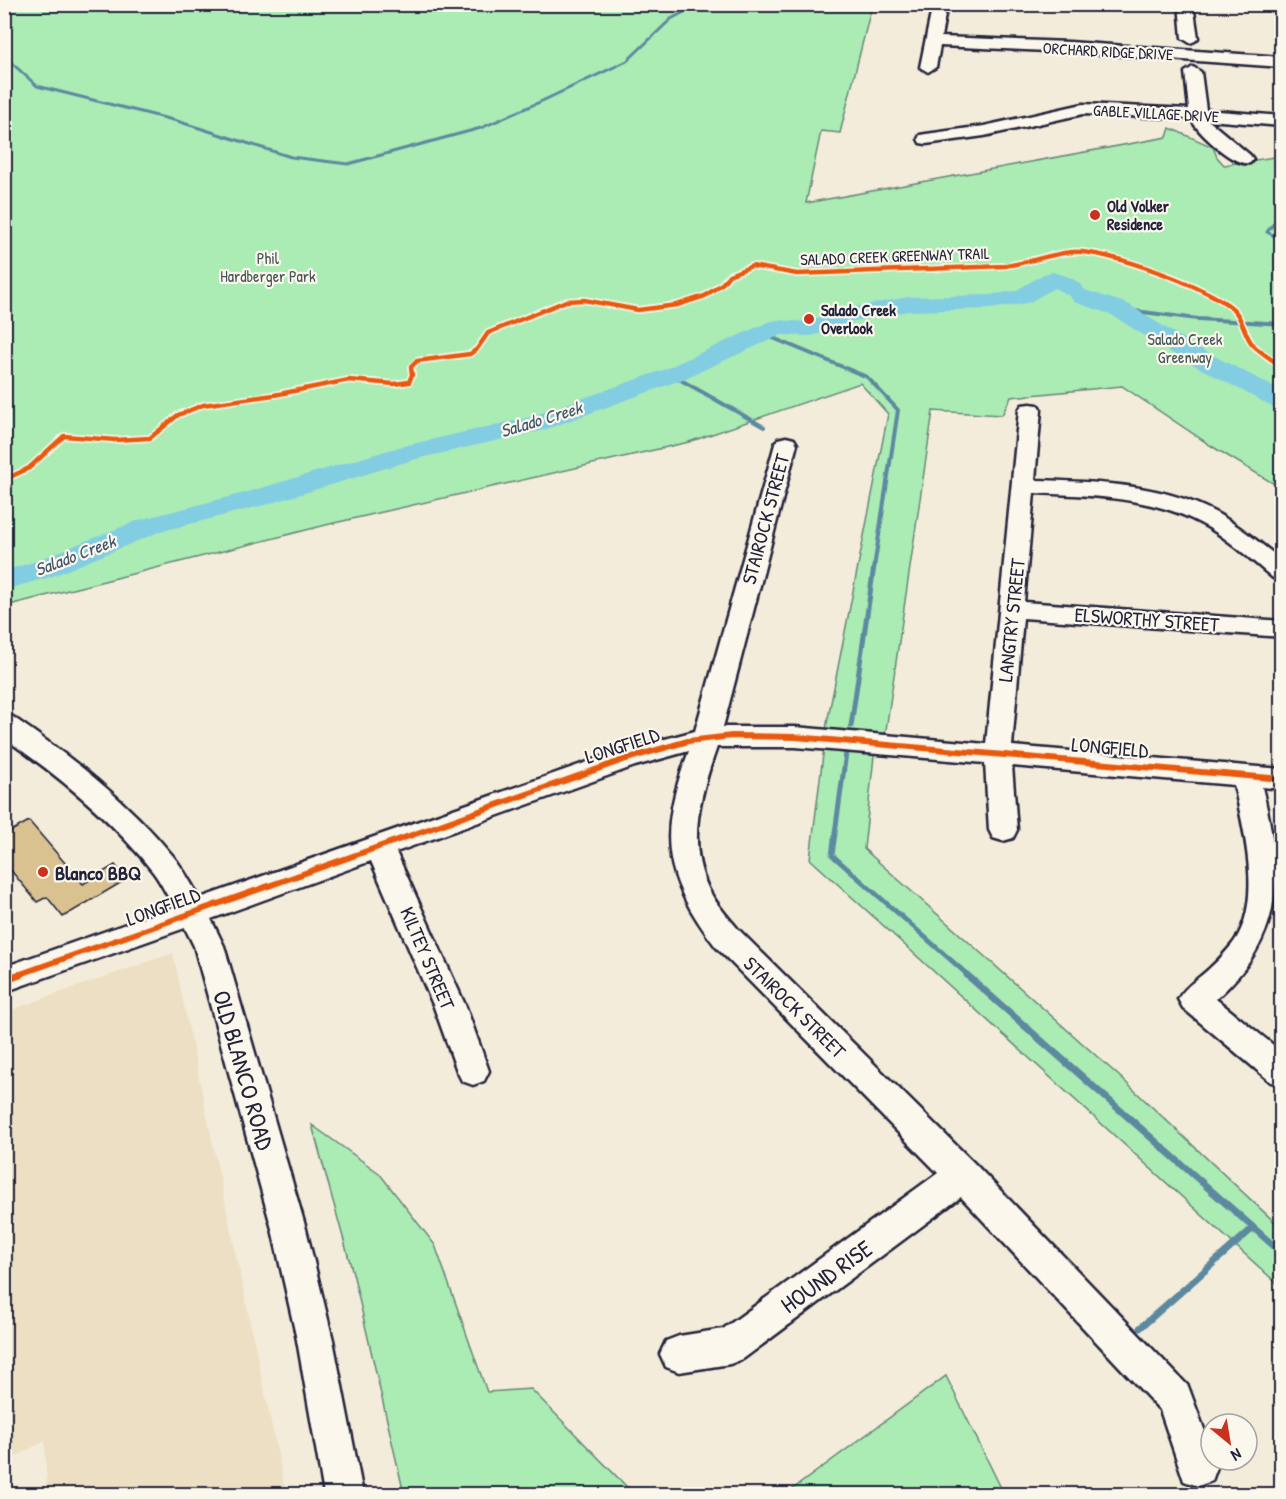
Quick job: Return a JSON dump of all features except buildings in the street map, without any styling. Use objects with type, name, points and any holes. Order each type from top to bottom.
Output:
[{"type":"street","points":[[928,67],[940,4]]},
{"type":"street","points":[[1186,4],[1190,38]]},
{"type":"street","points":[[1190,38],[1209,46],[1213,57],[1213,66],[1210,69],[1193,72],[1173,64],[1170,54],[1171,45],[1173,42],[1190,38]]},
{"type":"street","name":"ORCHARD RIDGE DRIVE","points":[[934,41],[996,46],[1069,47],[1281,62]]},
{"type":"street","points":[[1193,72],[1198,114],[1206,129],[1244,159]]},
{"type":"street","name":"GABLE VILLAGE DRIVE","points":[[926,139],[984,131],[1083,110],[1123,109],[1281,121]]},
{"type":"street","name":"LANGTRY STREET","points":[[1003,830],[998,754],[1030,410]]},
{"type":"street","name":"STAIROCK STREET","points":[[786,444],[706,740],[689,783],[681,843],[687,876],[703,908],[727,938],[963,1175],[1175,1399],[1198,1467]]},
{"type":"street","points":[[1024,486],[1100,490],[1166,501],[1219,525],[1281,573]]},
{"type":"street","name":"ELSWORTHY STREET","points":[[1012,609],[1281,629]]},
{"type":"street","name":"OLD BLANCO ROAD","points":[[4,724],[63,765],[130,828],[164,865],[193,913],[209,946],[289,1229],[315,1340],[343,1494]]},
{"type":"street","name":"LONGFIELD","points":[[4,980],[626,759],[688,741],[732,736],[795,737],[1281,779]]},
{"type":"street","points":[[1246,776],[1266,868],[1268,902],[1260,933],[1242,962],[1230,975],[1194,999],[1281,1072]]},
{"type":"street","name":"KILTEY STREET","points":[[379,846],[450,1007],[473,1071]]},
{"type":"street","name":"HOUND RISE","points":[[679,1354],[730,1346],[963,1175]]},
{"type":"shaded area","points":[[173,953],[286,1494],[47,1494],[45,1441],[5,1462],[5,1012]]},
{"type":"green space","name":"Phil Hardberger Park","points":[[4,5],[872,5],[840,133],[821,131],[806,203],[1167,137],[1170,128],[1213,147],[1217,157],[1224,165],[1281,156],[1281,488],[1213,447],[1122,386],[1011,397],[1002,415],[933,411],[886,730],[874,756],[864,849],[1119,1076],[1281,1228],[1281,1287],[810,859],[827,723],[888,414],[860,383],[689,442],[330,524],[5,606]]},
{"type":"green space","points":[[312,1125],[379,1173],[435,1245],[487,1392],[531,1389],[627,1487],[658,1494],[404,1494],[354,1277]]},
{"type":"green space","points":[[946,1376],[1004,1494],[786,1494]]},
{"type":"waterway","points":[[4,56],[37,86],[177,121],[291,157],[348,164],[481,128],[542,101],[627,61],[671,19],[699,4]]},
{"type":"waterway","points":[[1282,213],[1267,232],[1282,240]]},
{"type":"waterway","name":"Salado Creek","points":[[4,581],[43,569],[149,526],[258,498],[409,453],[535,424],[672,375],[777,327],[811,329],[833,322],[842,316],[908,304],[989,302],[1022,297],[1052,279],[1062,282],[1073,290]]},
{"type":"waterway","name":"Salado Creek","points":[[1082,297],[1119,309],[1184,350],[1282,401]]},
{"type":"waterway","points":[[1119,309],[1198,319],[1282,324]]},
{"type":"waterway","points":[[761,333],[867,377],[898,410],[874,568]]},
{"type":"waterway","points":[[672,375],[764,427]]},
{"type":"waterway","points":[[851,726],[874,566]]},
{"type":"waterway","points":[[846,753],[832,855],[969,976]]},
{"type":"waterway","points":[[967,975],[1282,1253]]},
{"type":"waterway","points":[[1140,1328],[1253,1228]]},
{"type":"cycle path","name":"SALADO CREEK GREENWAY TRAIL","points":[[4,480],[29,468],[64,436],[115,440],[150,438],[178,415],[203,405],[245,400],[349,380],[394,384],[409,382],[412,375],[411,367],[417,361],[470,354],[477,349],[488,333],[566,301],[584,300],[638,310],[677,305],[705,296],[723,283],[729,275],[752,266],[797,274],[1005,266],[1029,263],[1070,252],[1086,252],[1124,259],[1221,299],[1236,311],[1252,344],[1282,367]]},
{"type":"cycle path","points":[[4,980],[626,759],[688,741],[732,736],[795,737],[1282,779]]},
{"type":"place","name":"Old Volker Residence","points":[[1095,215]]},
{"type":"place","name":"Salado Creek Overlook","points":[[809,319]]},
{"type":"place","name":"Blanco BBQ","points":[[43,872]]},
{"type":"park label","name":"Salado Creek Greenway","points":[[1185,348]]}]
